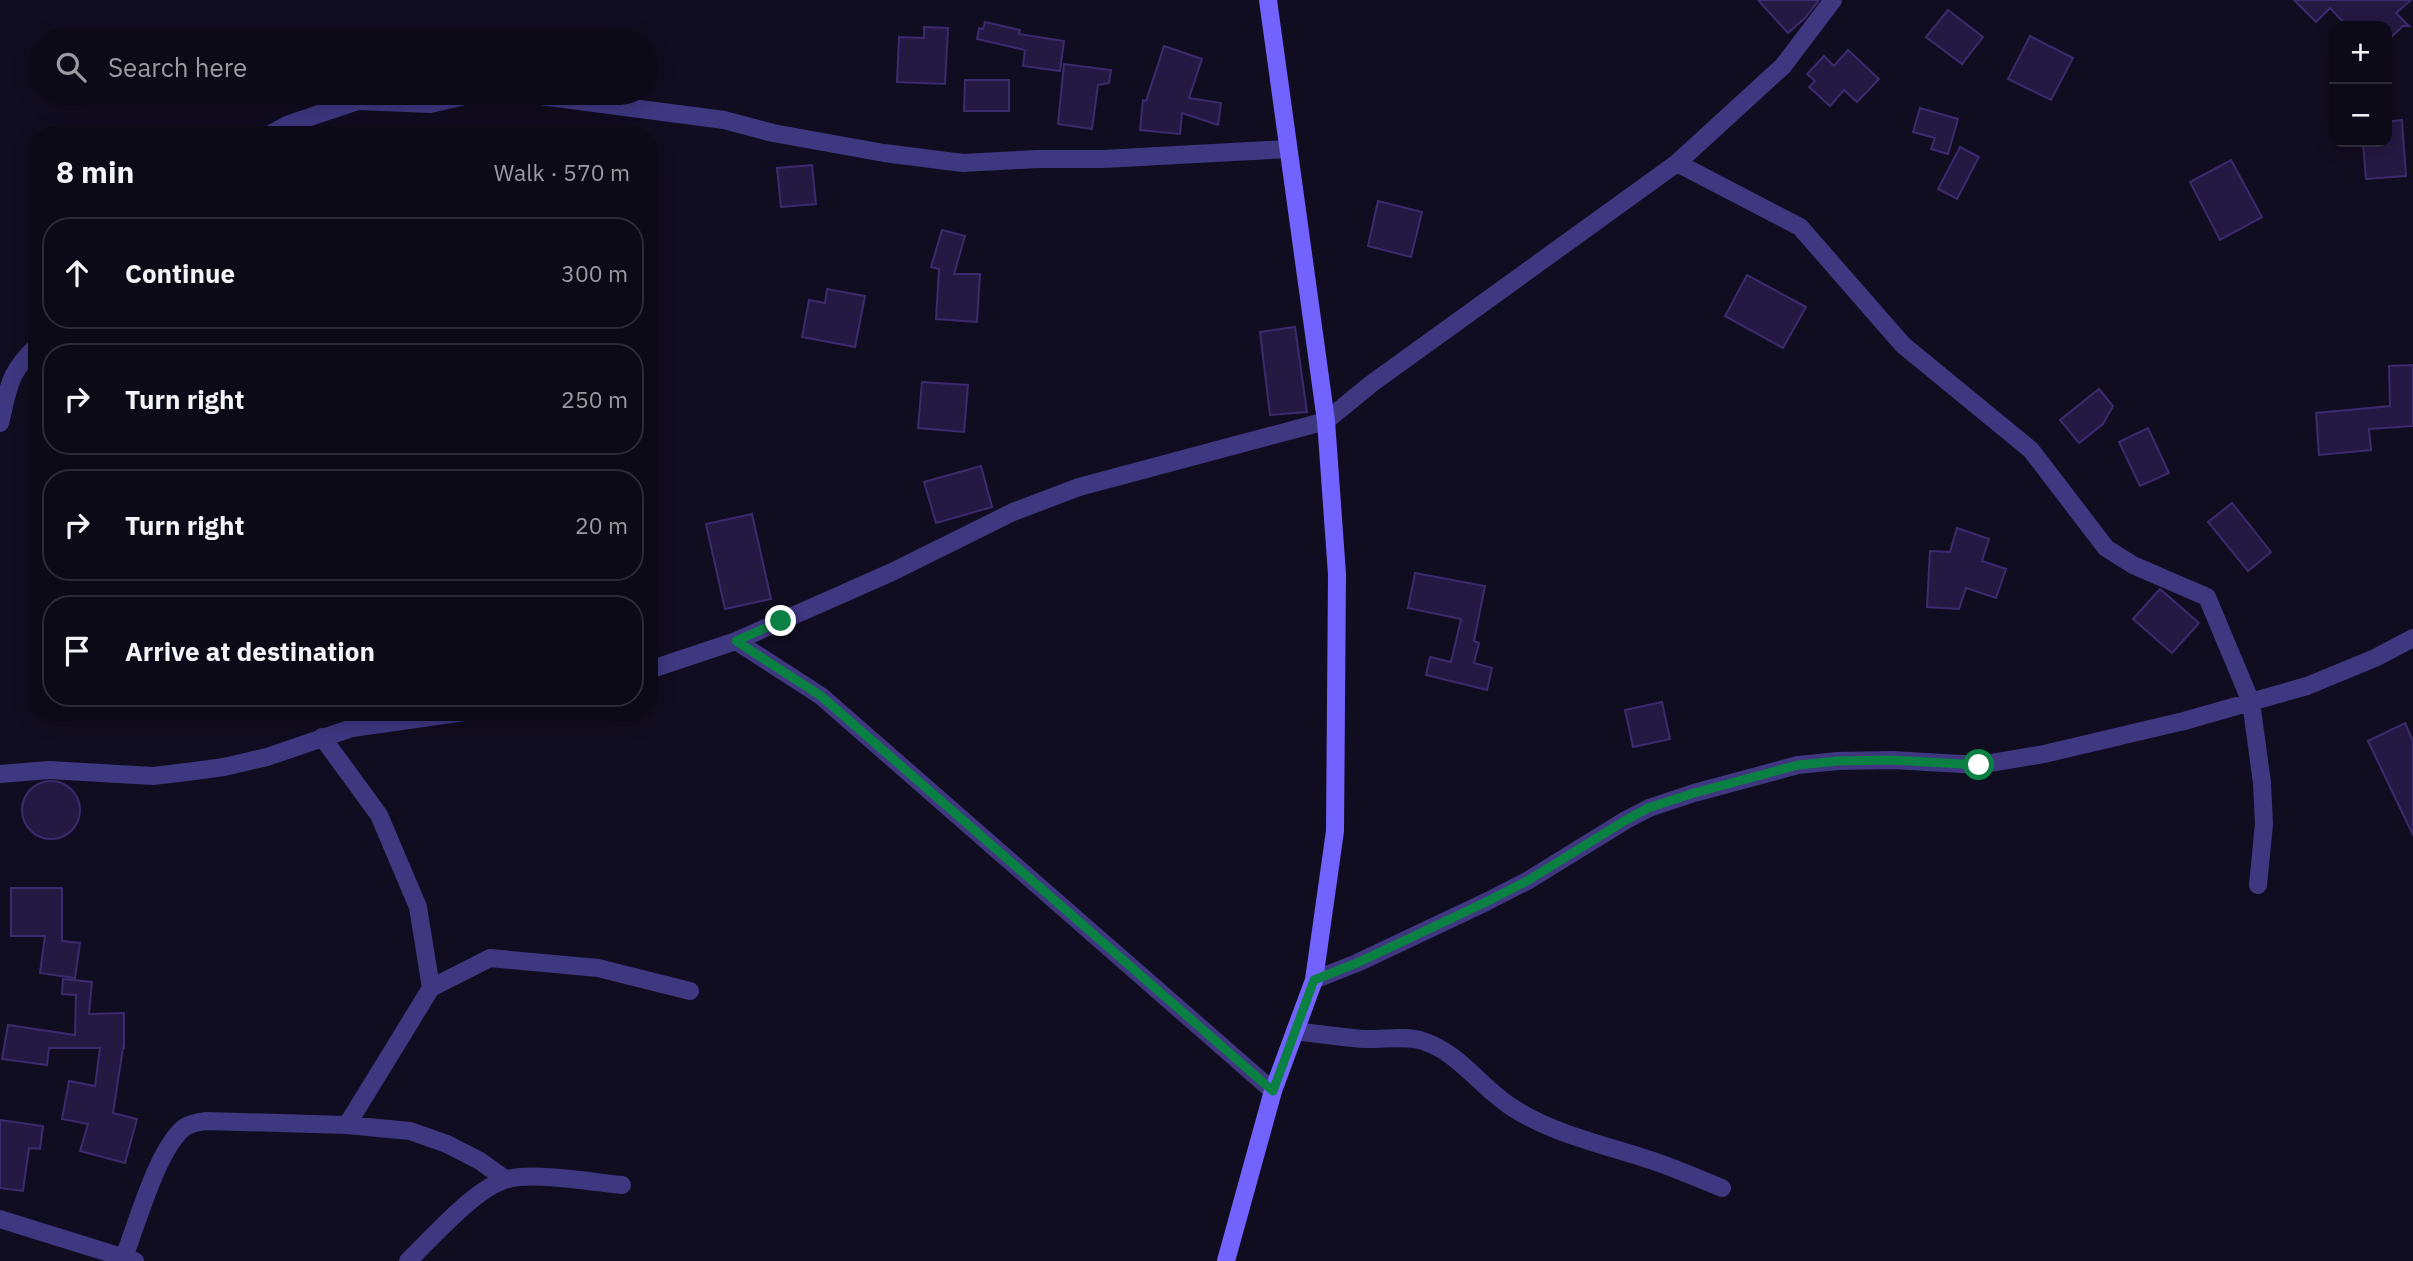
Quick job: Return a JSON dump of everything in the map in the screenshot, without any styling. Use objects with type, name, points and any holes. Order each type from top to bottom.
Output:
[{"type":"main road","points":[[1226,1261],[1273,1091],[1314,980],[1335,831],[1337,574],[1326,421],[1268,0]]},
{"type":"street","points":[[658,667],[736,641],[892,572],[1013,512],[1079,487],[1326,421],[1371,384],[1677,163],[1783,66],[1833,0]]},
{"type":"street","points":[[285,126],[346,105]]},
{"type":"street","points":[[610,105],[724,120],[773,133],[884,153],[963,163],[1288,149]]},
{"type":"street","points":[[1677,163],[1800,227],[1903,345],[2031,450],[2106,548],[2133,565],[2207,597],[2251,702],[2262,783],[2264,824],[2258,885]]},
{"type":"street","points":[[0,423],[9,383],[17,366],[28,355]]},
{"type":"street","points":[[1314,980],[1357,963],[1527,881],[1648,808],[1694,793],[1798,765],[1838,761],[1892,760],[1979,765],[2001,763],[2184,721],[2307,686],[2375,658],[2413,638]]},
{"type":"street","points":[[736,641],[821,696],[1273,1091]]},
{"type":"street","points":[[0,774],[48,770],[153,776],[187,772],[267,757],[352,728],[401,721]]},
{"type":"street","points":[[322,737],[379,815],[418,907],[431,988]]},
{"type":"street","points":[[347,1125],[431,988],[490,958],[598,968],[690,991]]},
{"type":"street","points":[[1295,1031],[1366,1039],[1395,1037],[1422,1040],[1458,1060],[1492,1093],[1513,1108],[1539,1121],[1593,1144],[1648,1159],[1722,1188]]},
{"type":"street","points":[[0,1219],[129,1259],[162,1157],[175,1136],[188,1125],[206,1121],[347,1125],[410,1131],[480,1161],[505,1179]]},
{"type":"street","points":[[408,1261],[485,1189],[505,1179],[522,1176],[622,1185]]},
{"type":"building","points":[[1758,0],[1819,0],[1805,18],[1788,33]]},
{"type":"building","points":[[2294,0],[2411,0],[2396,13],[2409,26],[2403,26],[2392,36],[2392,21],[2342,21],[2330,8],[2316,22]]},
{"type":"building","points":[[1948,10],[1983,37],[1962,64],[1926,37]]},
{"type":"building","points":[[985,22],[1020,30],[1019,34],[1064,41],[1060,71],[1023,66],[1025,50],[977,39],[979,28],[983,29]]},
{"type":"building","points":[[924,27],[948,28],[945,84],[897,82],[899,37],[924,38]]},
{"type":"building","points":[[2030,36],[2073,58],[2051,100],[2008,79]]},
{"type":"building","points":[[1164,46],[1202,59],[1189,98],[1221,103],[1218,125],[1182,113],[1180,134],[1140,130],[1143,100],[1146,101]]},
{"type":"building","points":[[1848,50],[1879,79],[1857,102],[1844,90],[1830,106],[1809,87],[1815,81],[1807,74],[1824,56],[1834,66]]},
{"type":"building","points":[[1064,64],[1111,70],[1109,83],[1098,85],[1092,129],[1058,124]]},
{"type":"building","points":[[965,80],[1009,80],[1009,111],[964,111]]},
{"type":"building","points":[[1920,108],[1958,119],[1948,154],[1931,149],[1935,138],[1913,132]]},
{"type":"building","points":[[2402,120],[2406,176],[2366,179],[2363,147],[2392,147],[2392,121]]},
{"type":"building","points":[[1960,147],[1979,157],[1957,199],[1938,189]]},
{"type":"building","points":[[2231,160],[2262,217],[2220,240],[2190,182]]},
{"type":"building","points":[[812,165],[816,204],[781,207],[777,168]]},
{"type":"building","points":[[1378,201],[1422,212],[1411,257],[1368,246]]},
{"type":"building","points":[[942,230],[965,236],[954,274],[980,274],[977,322],[936,319],[939,269],[931,267]]},
{"type":"building","points":[[1747,275],[1806,307],[1783,348],[1725,316]]},
{"type":"building","points":[[827,289],[865,296],[855,347],[802,337],[809,300],[825,303]]},
{"type":"building","points":[[1295,327],[1307,412],[1270,415],[1260,332]]},
{"type":"building","points":[[2413,365],[2413,426],[2369,429],[2371,450],[2319,455],[2316,413],[2390,406],[2389,366]]},
{"type":"building","points":[[922,382],[968,385],[964,432],[918,428]]},
{"type":"building","points":[[2099,389],[2113,406],[2103,424],[2079,443],[2060,420]]},
{"type":"building","points":[[2148,428],[2169,473],[2140,486],[2119,442]]},
{"type":"building","points":[[981,466],[992,507],[936,523],[924,482]]},
{"type":"building","points":[[2232,503],[2271,552],[2248,571],[2208,522]]},
{"type":"building","points":[[752,514],[771,599],[725,609],[706,524]]},
{"type":"building","points":[[1957,528],[1989,539],[1982,561],[2006,569],[1996,598],[1966,588],[1959,609],[1927,607],[1930,551],[1950,552]]},
{"type":"building","points":[[1415,573],[1485,586],[1474,641],[1479,643],[1474,663],[1492,668],[1487,690],[1426,675],[1430,657],[1451,662],[1461,619],[1408,608]]},
{"type":"building","points":[[2160,589],[2199,623],[2172,653],[2133,619]]},
{"type":"building","points":[[1662,702],[1670,739],[1633,747],[1625,710]]},
{"type":"building","points":[[2405,723],[2413,741],[2413,835],[2368,741]]},
{"type":"building","points":[[45,781],[57,781],[72,789],[80,804],[80,816],[72,831],[57,839],[45,839],[30,831],[22,816],[22,804],[30,789]]},
{"type":"building","points":[[11,888],[62,888],[62,941],[80,943],[75,978],[40,973],[45,936],[11,936]]},
{"type":"building","points":[[63,979],[92,982],[89,1014],[124,1013],[124,1048],[113,1113],[137,1119],[125,1163],[80,1151],[88,1124],[62,1119],[69,1081],[95,1086],[100,1048],[49,1048],[47,1065],[2,1059],[8,1025],[75,1035],[76,995],[62,994]]},
{"type":"building","points":[[0,1120],[43,1126],[40,1149],[29,1148],[23,1191],[0,1188]]},
{"type":"route","points":[[781,621],[736,641],[821,696],[1273,1091],[1314,980],[1357,963],[1527,881],[1648,808],[1798,765],[1892,760],[1979,765]]}]
